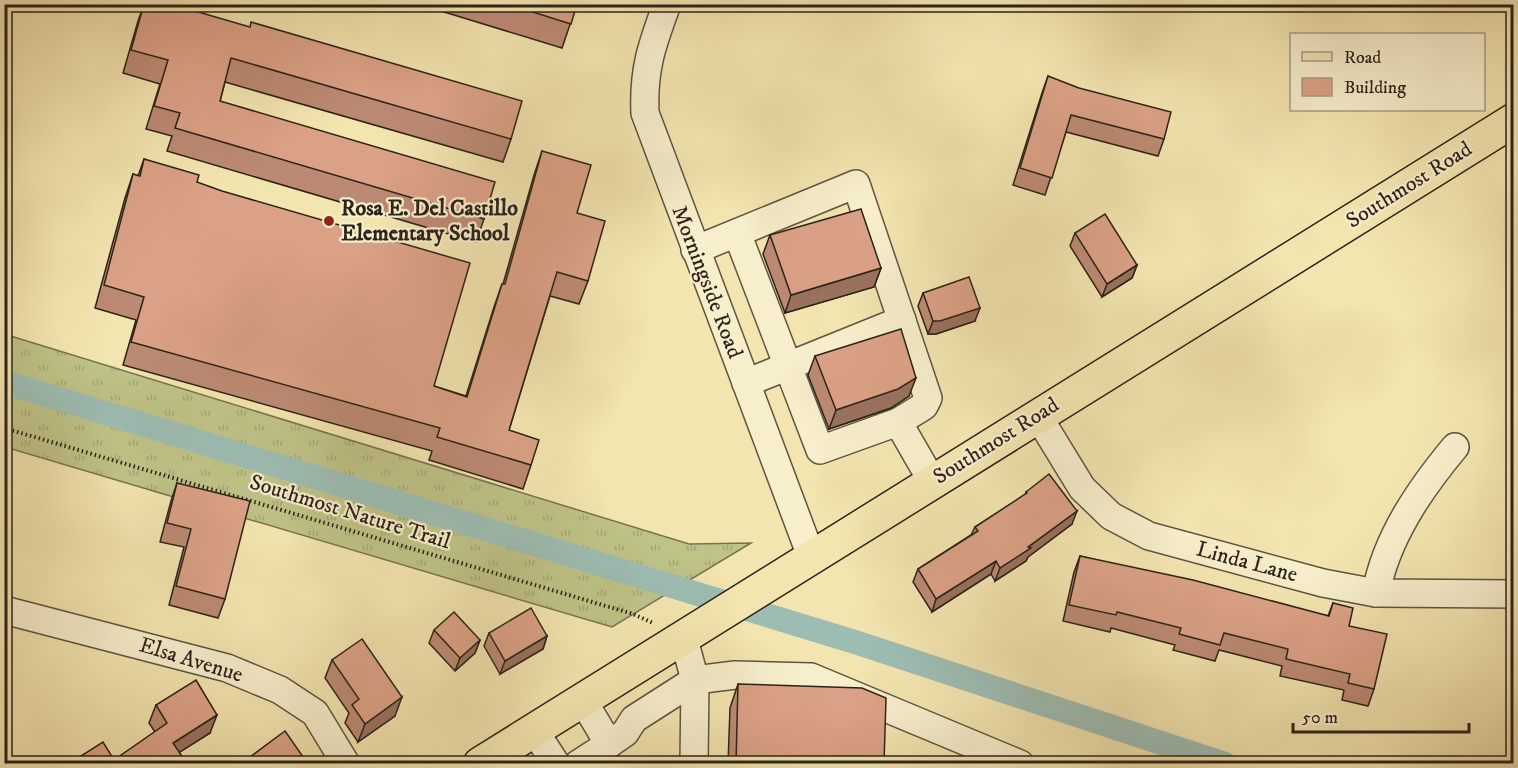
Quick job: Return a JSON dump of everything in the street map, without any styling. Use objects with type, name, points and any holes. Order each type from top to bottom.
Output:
[{"type":"main road","name":"Southmost Road","points":[[480,764],[799,563],[1514,120]]},
{"type":"street","name":"Morningside Road","points":[[667,4],[643,83],[645,112],[746,383],[799,563]]},
{"type":"street","points":[[695,250],[856,184],[928,398],[924,406],[886,421],[845,432],[820,450],[737,233]]},
{"type":"street","points":[[746,383],[788,366],[824,360],[859,348],[902,320]]},
{"type":"street","name":"Linda Lane","points":[[1038,416],[1082,488],[1111,516],[1149,536],[1323,582],[1376,592],[1514,594]]},
{"type":"street","points":[[886,421],[932,481]]},
{"type":"street","points":[[1376,592],[1381,566],[1422,487],[1455,447]]},
{"type":"street","name":"Elsa Avenue","points":[[4,610],[227,668],[280,690],[315,713],[346,764]]},
{"type":"street","points":[[683,636],[695,680],[694,764]]},
{"type":"street","points":[[579,764],[625,733],[634,719],[695,680],[735,675],[811,677],[1020,764]]},
{"type":"street","points":[[582,699],[609,744]]},
{"type":"street","points":[[534,730],[556,764]]},
{"type":"path","name":"Southmost Nature Trail","points":[[4,429],[633,614],[683,636]]},
{"type":"green space","points":[[4,334],[689,544],[751,543],[612,627],[5,447]]},
{"type":"building","points":[[144,4],[171,4],[250,27],[251,22],[522,101],[511,139],[231,58],[220,101],[495,182],[484,219],[175,128],[180,113],[154,106],[168,60],[131,50]]},
{"type":"building","points":[[507,4],[577,4],[571,24]]},
{"type":"building","points":[[1048,76],[1079,88],[1171,112],[1164,139],[1071,115],[1052,178],[1020,168]]},
{"type":"building","points":[[542,151],[591,165],[577,213],[605,221],[588,281],[557,272],[509,430],[539,440],[531,465],[437,437],[440,428],[131,342],[144,297],[104,285],[133,174],[140,176],[144,159],[199,175],[197,182],[222,191],[470,263],[434,386],[467,397],[502,284],[505,284]]},
{"type":"building","points":[[861,209],[881,268],[791,295],[770,235]]},
{"type":"building","points":[[1105,214],[1137,265],[1107,284],[1075,233]]},
{"type":"building","points":[[969,277],[980,308],[940,321],[933,321],[923,293]]},
{"type":"building","points":[[901,329],[916,378],[898,389],[836,410],[815,356]]},
{"type":"building","points":[[1049,474],[1077,511],[1028,547],[1031,548],[1000,568],[996,561],[936,599],[918,569],[978,531],[975,527],[1027,493]]},
{"type":"building","points":[[177,483],[250,501],[225,599],[176,586],[191,529],[167,523]]},
{"type":"building","points":[[1080,556],[1193,580],[1329,616],[1333,603],[1353,608],[1349,626],[1387,634],[1374,689],[1348,683],[1350,674],[1286,659],[1288,649],[1224,633],[1220,645],[1179,634],[1181,628],[1117,612],[1116,615],[1069,605]]},
{"type":"building","points":[[531,608],[547,636],[505,661],[489,633]]},
{"type":"building","points":[[454,612],[480,640],[460,658],[434,630]]},
{"type":"building","points":[[362,639],[402,697],[365,724],[352,705],[359,699],[332,660]]},
{"type":"building","points":[[196,680],[217,715],[173,743],[187,764],[70,763],[103,742],[114,760],[167,723],[156,705]]},
{"type":"building","points":[[738,684],[862,688],[886,698],[884,764],[736,764]]},
{"type":"building","points":[[285,731],[308,764],[254,764],[250,757]]},
{"type":"waterway","points":[[4,382],[858,643],[1225,764]]},
{"type":"place","name":"Rosa E. Del Castillo Elementary School","points":[[329,221]]}]
